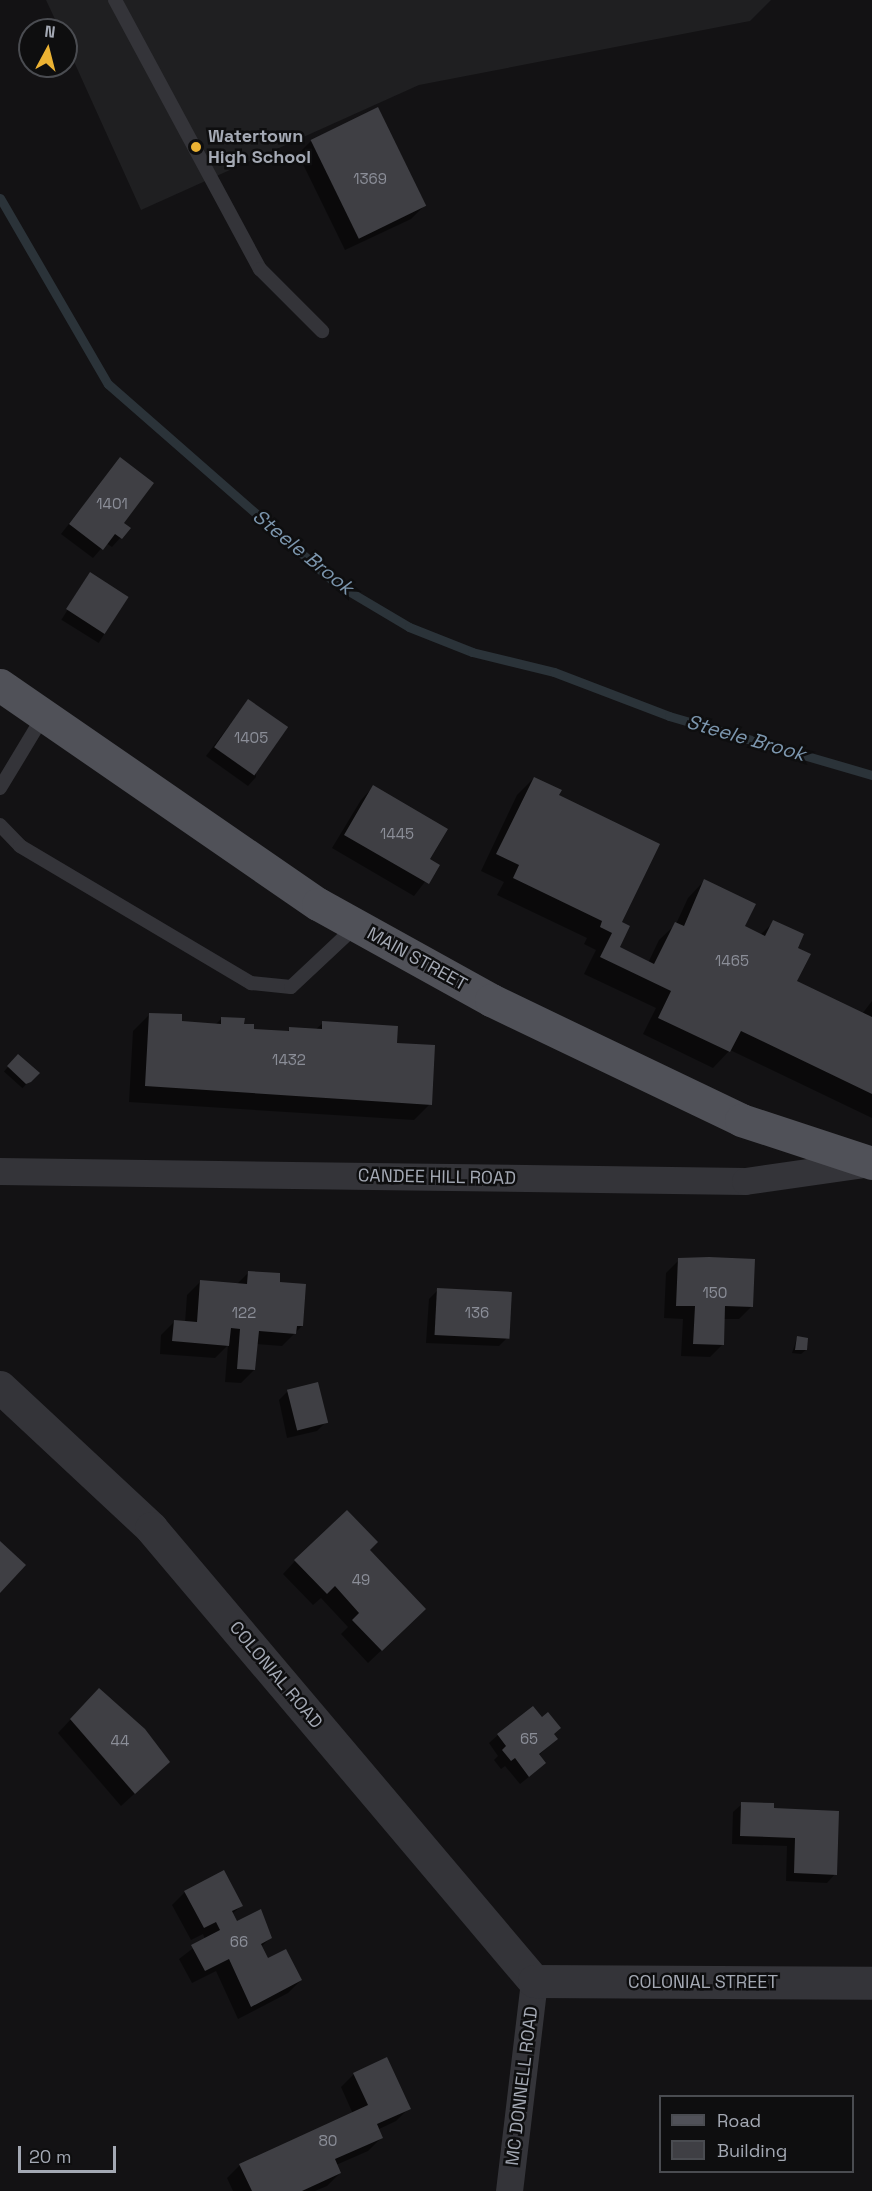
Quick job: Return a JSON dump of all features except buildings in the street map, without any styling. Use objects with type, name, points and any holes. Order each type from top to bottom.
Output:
[{"type":"main road","name":"MAIN STREET","points":[[0,685],[318,904],[356,926],[618,1065],[741,1120],[872,1163]]},
{"type":"street","name":"CANDEE HILL ROAD","points":[[0,1171],[745,1181],[872,1163]]},
{"type":"street","name":"COLONIAL ROAD","points":[[0,1387],[151,1528],[534,1981]]},
{"type":"street","name":"COLONIAL STREET","points":[[534,1981],[872,1983]]},
{"type":"street","name":"MC DONNELL ROAD","points":[[509,2191],[534,1981]]},
{"type":"lane","points":[[115,0],[260,269],[322,331]]},
{"type":"lane","points":[[0,788],[44,715]]},
{"type":"lane","points":[[0,825],[20,846],[251,983],[291,987],[356,926]]},
{"type":"shaded area","name":"Watertown High School","points":[[46,0],[771,0],[750,21],[419,85],[141,210],[78,71],[78,18],[54,18]]},
{"type":"waterway","name":"Steele Brook","points":[[0,198],[108,384],[335,583],[409,627],[472,652],[554,672],[669,716],[872,775]]},
{"type":"place","name":"Watertown High School","points":[[196,147]]}]
